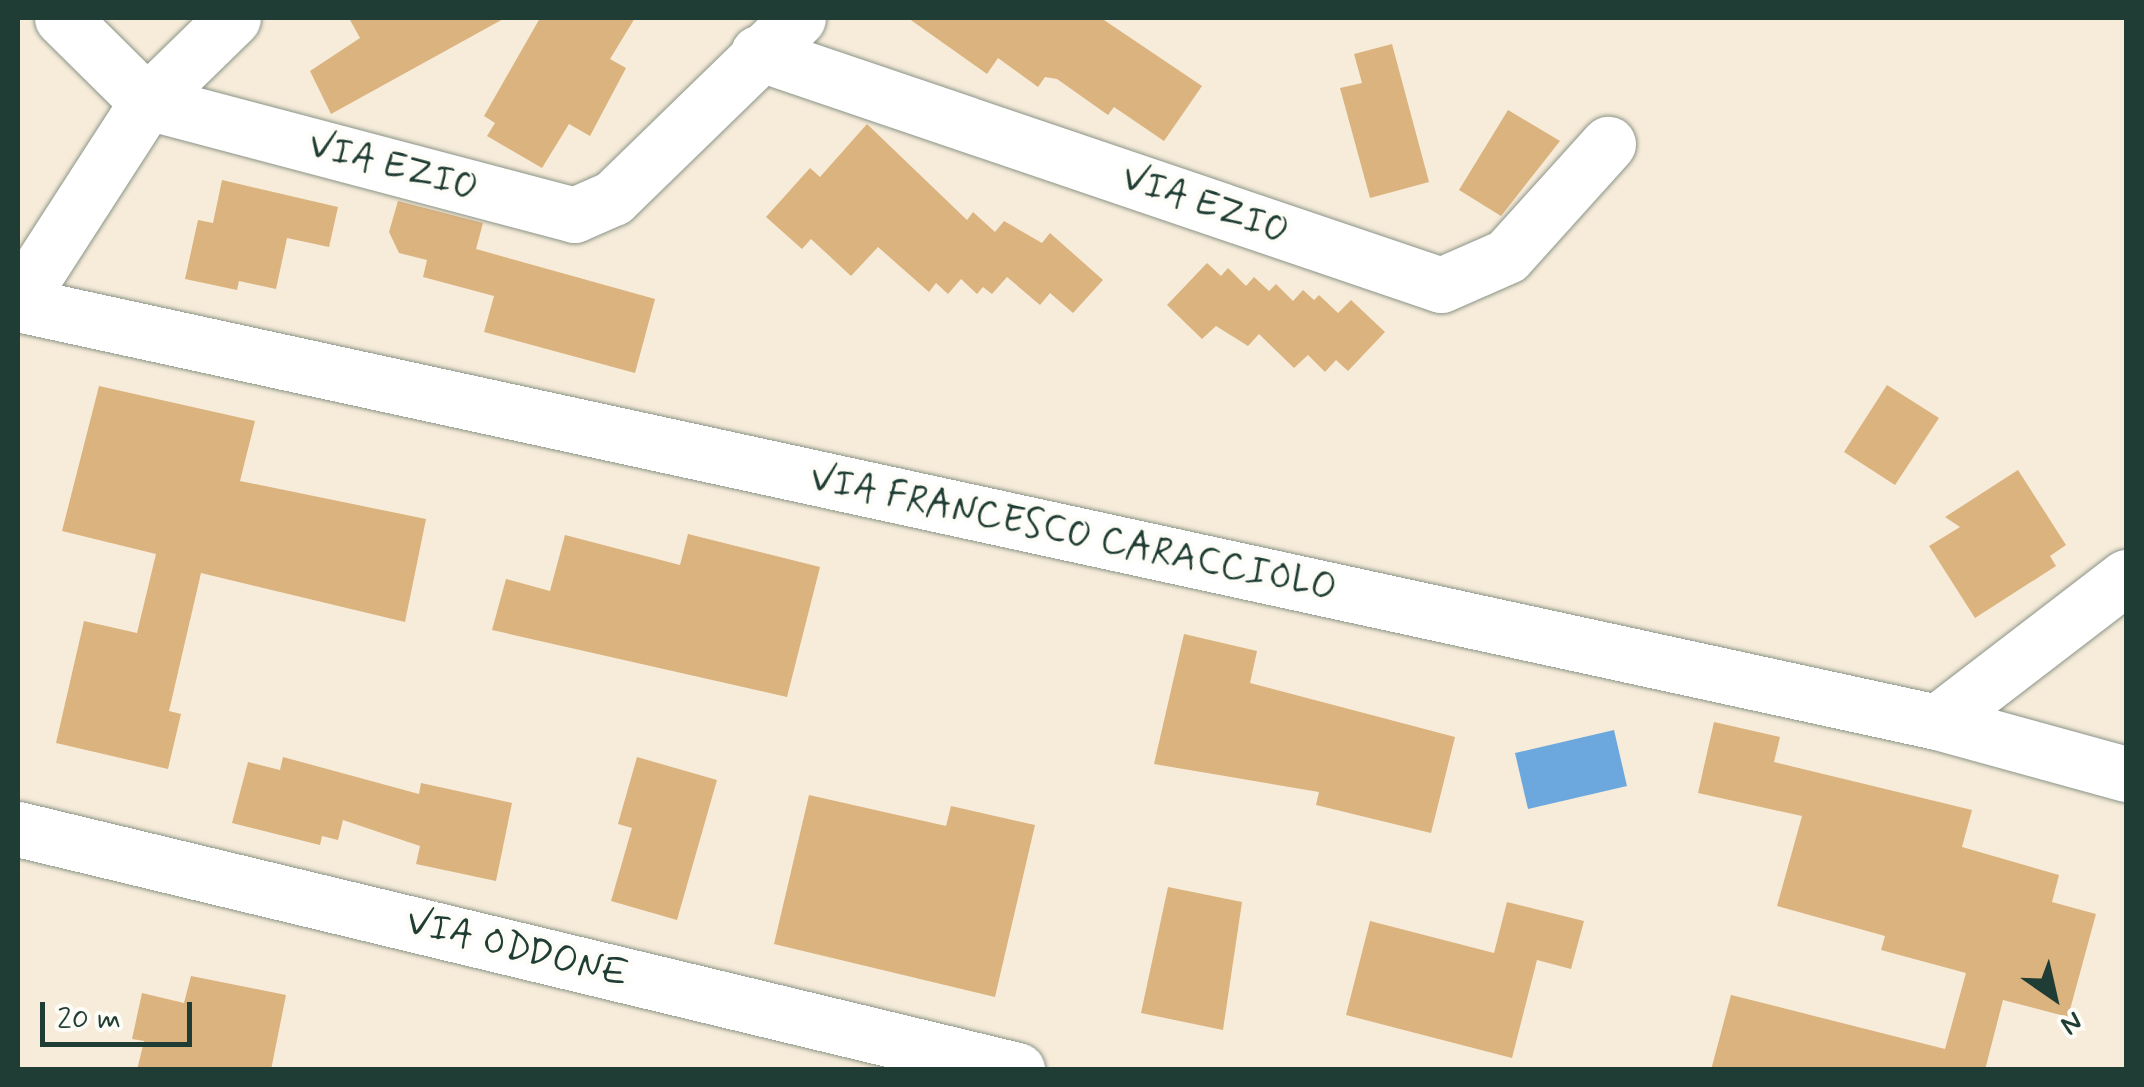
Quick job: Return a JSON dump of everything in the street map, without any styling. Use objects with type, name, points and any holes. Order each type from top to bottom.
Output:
[{"type":"street","points":[[62,18],[147,102]]},
{"type":"street","points":[[18,303],[147,102],[233,18]]},
{"type":"street","name":"VIA EZIO","points":[[147,102],[574,215],[614,198],[798,18]]},
{"type":"street","name":"VIA EZIO","points":[[758,53],[1441,285],[1507,256],[1608,144]]},
{"type":"street","name":"VIA FRANCESCO CARACCIOLO","points":[[18,303],[1937,722],[2126,774]]},
{"type":"street","points":[[1937,722],[2126,578]]},
{"type":"street","name":"VIA ODDONE","points":[[18,829],[1017,1070]]},
{"type":"water","points":[[1614,730],[1627,786],[1528,809],[1515,753]]},
{"type":"building","points":[[349,18],[505,18],[331,114],[310,71],[360,38]]},
{"type":"building","points":[[540,18],[635,18],[610,59],[626,68],[590,136],[569,124],[542,168],[487,136],[495,123],[484,116]]},
{"type":"building","points":[[908,18],[1101,18],[1202,86],[1164,141],[1114,107],[1108,115],[1057,79],[1045,77],[1038,87],[998,58],[987,74]]},
{"type":"building","points":[[1392,44],[1429,182],[1370,198],[1340,88],[1362,83],[1354,54]]},
{"type":"building","points":[[1508,110],[1560,141],[1501,216],[1459,190]]},
{"type":"building","points":[[867,124],[967,220],[973,212],[995,232],[1004,221],[1042,243],[1050,233],[1103,280],[1073,313],[1050,293],[1040,305],[1007,277],[992,294],[983,287],[977,294],[961,279],[948,294],[936,283],[929,292],[878,247],[851,276],[811,239],[802,249],[766,217],[810,168],[820,177]]},
{"type":"building","points":[[222,180],[338,207],[329,247],[287,238],[276,289],[239,281],[237,290],[185,279],[198,220],[213,223]]},
{"type":"building","points":[[398,201],[483,223],[476,249],[655,299],[635,373],[484,332],[494,296],[423,277],[427,260],[399,253],[389,232]]},
{"type":"building","points":[[1207,263],[1221,276],[1228,268],[1246,286],[1254,277],[1269,291],[1276,284],[1293,301],[1303,290],[1314,300],[1319,295],[1338,313],[1351,300],[1385,332],[1348,371],[1336,360],[1325,372],[1308,355],[1294,368],[1259,334],[1248,346],[1216,326],[1202,339],[1167,305]]},
{"type":"building","points":[[1887,385],[1939,418],[1895,485],[1844,452]]},
{"type":"building","points":[[99,386],[255,421],[240,481],[426,519],[405,622],[201,573],[169,711],[181,714],[168,769],[56,743],[84,621],[137,633],[156,554],[62,531]]},
{"type":"building","points":[[2018,470],[2066,545],[2050,556],[2056,566],[1975,618],[1929,546],[1960,527],[1945,517]]},
{"type":"building","points":[[688,534],[820,567],[787,697],[492,630],[506,579],[550,591],[565,535],[680,565]]},
{"type":"building","points":[[1184,634],[1257,651],[1250,683],[1455,737],[1431,833],[1316,805],[1319,792],[1154,764]]},
{"type":"building","points":[[1714,722],[1780,737],[1774,762],[1972,810],[1962,847],[2059,875],[2052,902],[2096,914],[2068,1017],[2003,1000],[1985,1070],[1711,1070],[1731,995],[1945,1049],[1966,973],[1881,950],[1885,936],[1777,906],[1802,816],[1698,793]]},
{"type":"building","points":[[283,757],[419,794],[421,783],[512,803],[496,881],[416,864],[420,846],[343,820],[338,840],[322,836],[320,845],[232,823],[248,762],[280,770]]},
{"type":"building","points":[[637,757],[717,780],[677,920],[611,901],[632,828],[618,824]]},
{"type":"building","points":[[809,795],[946,826],[951,806],[1035,825],[995,997],[774,944]]},
{"type":"building","points":[[1168,887],[1242,902],[1223,1030],[1141,1013]]},
{"type":"building","points":[[1507,902],[1584,921],[1571,969],[1537,960],[1512,1058],[1346,1015],[1370,921],[1494,953]]},
{"type":"building","points":[[191,976],[286,995],[271,1070],[137,1070],[144,1041],[132,1039],[142,993],[184,1003]]}]
